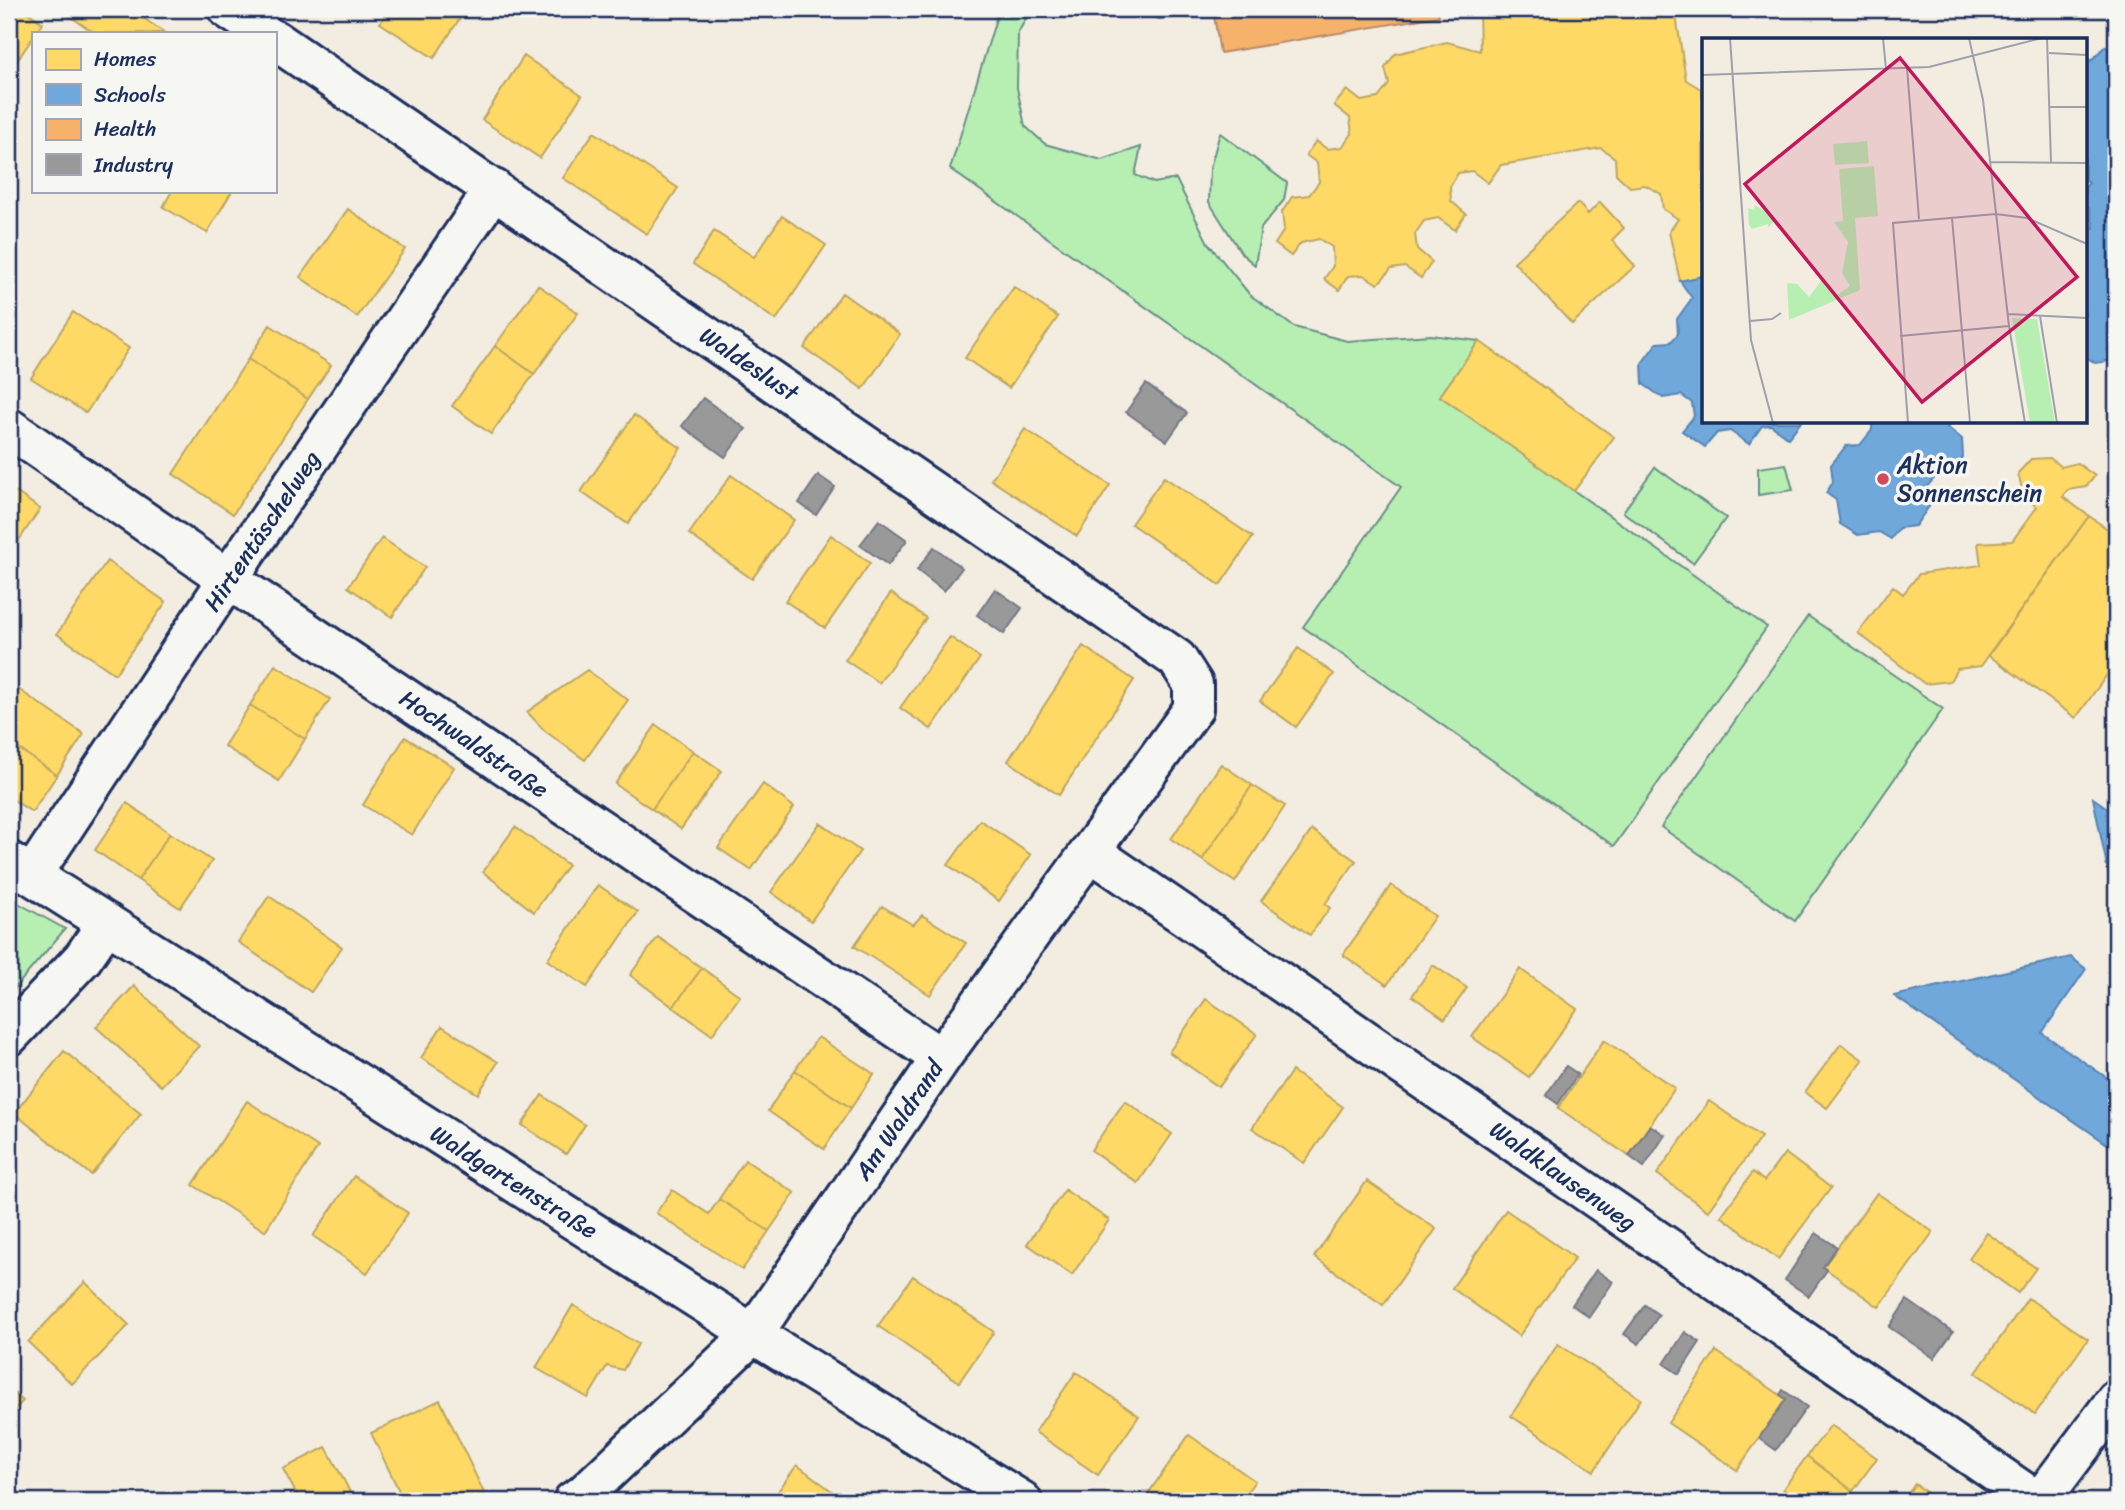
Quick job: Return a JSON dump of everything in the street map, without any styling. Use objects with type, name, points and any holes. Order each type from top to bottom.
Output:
[{"type":"street","points":[[228,9],[262,32]]},
{"type":"street","name":"Waldeslust","points":[[276,41],[1177,659],[1193,684],[1193,709]]},
{"type":"street","name":"Hirtentäschelweg","points":[[21,867],[228,579],[494,189]]},
{"type":"street","name":"Hochwaldstraße","points":[[9,428],[228,579],[941,1058]]},
{"type":"street","name":"Am Waldrand","points":[[573,1501],[583,1495],[753,1334],[941,1058],[1193,709]]},
{"type":"street","name":"Waldklausenweg","points":[[1090,851],[2038,1501]]},
{"type":"street","name":"Waldgartenstraße","points":[[21,867],[753,1334],[1022,1501]]},
{"type":"street","points":[[9,1036],[83,958],[107,923]]},
{"type":"street","points":[[2038,1501],[2116,1401]]},
{"type":"green space","points":[[999,9],[1031,9],[1018,33],[1017,88],[1025,126],[1045,144],[1102,160],[1141,147],[1135,175],[1154,183],[1176,179],[1208,243],[1250,295],[1294,327],[1347,341],[1431,335],[1479,341],[1440,396],[1767,627],[1614,846],[1303,627],[1401,487],[950,169]]},
{"type":"green space","points":[[1134,9],[1200,9],[1201,14],[1159,19]]},
{"type":"green space","points":[[1220,133],[1287,183],[1284,200],[1261,228],[1255,265],[1242,254],[1209,202],[1210,168]]},
{"type":"green space","points":[[1786,464],[1793,490],[1758,495],[1758,468]]},
{"type":"green space","points":[[1655,467],[1726,518],[1693,563],[1623,512]]},
{"type":"green space","points":[[1808,616],[1943,709],[1795,921],[1661,827]]},
{"type":"green space","points":[[9,898],[65,929],[9,995]]},
{"type":"building: Homes","points":[[9,9],[23,9],[43,23],[37,32],[32,32],[32,38],[9,73]]},
{"type":"building: Homes","points":[[59,9],[130,9],[164,32],[94,32]]},
{"type":"building: Homes","points":[[390,9],[466,9],[434,58],[380,23]]},
{"type":"building: Homes","points":[[1479,9],[1675,9],[1686,80],[1701,89],[1702,94],[1702,276],[1680,281],[1669,232],[1678,219],[1663,209],[1661,194],[1645,185],[1630,187],[1616,174],[1615,158],[1601,148],[1501,165],[1488,183],[1472,171],[1458,173],[1450,187],[1451,201],[1466,214],[1455,230],[1438,218],[1424,221],[1415,234],[1417,249],[1432,262],[1421,278],[1405,267],[1391,269],[1378,284],[1363,275],[1348,276],[1339,290],[1324,279],[1333,266],[1332,247],[1319,239],[1301,243],[1291,256],[1275,244],[1284,230],[1282,212],[1292,197],[1309,195],[1319,182],[1317,163],[1306,155],[1316,141],[1327,149],[1342,147],[1352,134],[1350,118],[1334,105],[1347,90],[1361,101],[1378,98],[1389,84],[1385,68],[1395,54],[1447,42],[1480,51]]},
{"type":"building: Homes","points":[[524,56],[582,95],[540,158],[482,120]]},
{"type":"building: Homes","points":[[594,132],[678,188],[647,234],[563,178]]},
{"type":"building: Homes","points":[[171,192],[231,192],[207,233],[163,207]]},
{"type":"building: Homes","points":[[1600,202],[1624,228],[1612,240],[1635,266],[1572,324],[1514,262],[1578,203],[1588,214]]},
{"type":"building: Homes","points":[[348,209],[405,249],[357,317],[300,277]]},
{"type":"building: Homes","points":[[782,216],[826,245],[776,320],[693,264],[714,231],[754,257]]},
{"type":"building: Homes","points":[[538,285],[578,313],[534,374],[495,346]]},
{"type":"building: Homes","points":[[1014,287],[1058,317],[1009,388],[965,358]]},
{"type":"building: Homes","points":[[842,293],[900,334],[863,389],[804,348]]},
{"type":"building: Homes","points":[[73,312],[129,348],[86,413],[31,378]]},
{"type":"building: Homes","points":[[270,325],[331,365],[308,399],[248,359]]},
{"type":"building: Homes","points":[[1479,341],[1614,437],[1574,491],[1440,396]]},
{"type":"building: Homes","points":[[495,346],[534,374],[491,434],[452,406]]},
{"type":"building: Homes","points":[[248,359],[308,399],[233,514],[173,474]]},
{"type":"building: Homes","points":[[634,415],[681,448],[628,524],[581,492]]},
{"type":"building: Homes","points":[[1025,429],[1110,485],[1077,536],[991,480]]},
{"type":"building: Homes","points":[[2050,458],[2061,467],[2077,463],[2095,476],[2086,487],[2068,490],[2063,497],[2089,516],[1981,666],[1957,669],[1950,681],[1925,684],[1858,633],[1893,586],[1903,594],[1919,574],[1981,565],[1978,543],[2012,541],[2037,507],[2024,497],[2018,473],[2031,459]]},
{"type":"building: Homes","points":[[731,475],[794,520],[752,579],[689,534]]},
{"type":"building: Homes","points":[[1164,477],[1253,537],[1220,585],[1131,524]]},
{"type":"building: Homes","points":[[9,487],[40,509],[9,555]]},
{"type":"building: Homes","points":[[2089,516],[2116,535],[2116,662],[2076,718],[1988,655]]},
{"type":"building: Homes","points":[[831,535],[870,563],[825,628],[785,601]]},
{"type":"building: Homes","points":[[382,538],[425,567],[392,617],[348,587]]},
{"type":"building: Homes","points":[[107,561],[166,602],[115,674],[57,634]]},
{"type":"building: Homes","points":[[891,593],[926,618],[879,683],[845,660]]},
{"type":"building: Homes","points":[[950,637],[980,658],[931,729],[900,708]]},
{"type":"building: Homes","points":[[1083,646],[1134,680],[1059,795],[1008,761]]},
{"type":"building: Homes","points":[[1298,648],[1334,674],[1296,727],[1260,701]]},
{"type":"building: Homes","points":[[275,665],[330,699],[305,739],[250,705]]},
{"type":"building: Homes","points":[[587,670],[628,700],[585,760],[545,731],[527,712]]},
{"type":"building: Homes","points":[[18,689],[84,734],[57,775],[9,742],[9,703]]},
{"type":"building: Homes","points":[[250,705],[305,739],[279,781],[224,746]]},
{"type":"building: Homes","points":[[656,725],[693,751],[652,809],[615,784]]},
{"type":"building: Homes","points":[[405,737],[454,767],[412,835],[363,805]]},
{"type":"building: Homes","points":[[9,742],[57,775],[32,812],[9,797]]},
{"type":"building: Homes","points":[[693,751],[722,771],[681,829],[652,809]]},
{"type":"building: Homes","points":[[1221,764],[1252,785],[1202,860],[1171,839]]},
{"type":"building: Homes","points":[[763,784],[794,807],[751,870],[718,848]]},
{"type":"building: Homes","points":[[1252,785],[1285,806],[1235,882],[1202,860]]},
{"type":"building: Homes","points":[[127,803],[170,833],[138,880],[95,850]]},
{"type":"building: Homes","points":[[980,820],[1031,855],[999,901],[948,865]]},
{"type":"building: Homes","points":[[820,823],[860,851],[811,921],[771,892]]},
{"type":"building: Homes","points":[[515,827],[568,865],[534,912],[483,872]]},
{"type":"building: Homes","points":[[1312,830],[1356,861],[1325,904],[1330,908],[1310,935],[1261,901]]},
{"type":"building: Homes","points":[[170,833],[212,861],[180,908],[138,880]]},
{"type":"building: Homes","points":[[598,885],[638,912],[587,987],[547,960]]},
{"type":"building: Homes","points":[[1391,885],[1435,916],[1387,985],[1343,955]]},
{"type":"building: Homes","points":[[269,896],[342,947],[311,992],[238,942]]},
{"type":"building: Homes","points":[[882,906],[913,925],[922,915],[966,943],[930,995],[854,946]]},
{"type":"building: Homes","points":[[658,937],[702,968],[673,1007],[630,975]]},
{"type":"building: Homes","points":[[1433,965],[1467,988],[1445,1019],[1412,996]]},
{"type":"building: Homes","points":[[702,968],[740,996],[712,1035],[673,1007]]},
{"type":"building: Homes","points":[[1520,969],[1577,1009],[1529,1077],[1472,1037]]},
{"type":"building: Homes","points":[[134,986],[199,1046],[161,1086],[96,1027]]},
{"type":"building: Homes","points":[[1206,999],[1257,1034],[1219,1087],[1169,1052]]},
{"type":"building: Homes","points":[[442,1026],[498,1062],[478,1094],[421,1058]]},
{"type":"building: Homes","points":[[818,1037],[874,1074],[851,1108],[795,1070]]},
{"type":"building: Homes","points":[[1604,1040],[1675,1088],[1629,1156],[1558,1108]]},
{"type":"building: Homes","points":[[1841,1044],[1863,1060],[1827,1108],[1805,1092]]},
{"type":"building: Homes","points":[[64,1051],[141,1114],[91,1175],[14,1113]]},
{"type":"building: Homes","points":[[795,1070],[851,1108],[824,1149],[768,1111]]},
{"type":"building: Homes","points":[[1292,1071],[1343,1107],[1304,1163],[1252,1128]]},
{"type":"building: Homes","points":[[542,1095],[585,1125],[566,1154],[522,1125]]},
{"type":"building: Homes","points":[[247,1101],[318,1147],[265,1231],[193,1185]]},
{"type":"building: Homes","points":[[1125,1101],[1172,1134],[1138,1183],[1091,1150]]},
{"type":"building: Homes","points":[[1709,1101],[1761,1137],[1708,1211],[1657,1174]]},
{"type":"building: Homes","points":[[1785,1153],[1831,1188],[1778,1259],[1721,1216],[1753,1172],[1764,1181]]},
{"type":"building: Homes","points":[[745,1160],[795,1193],[769,1231],[719,1199]]},
{"type":"building: Homes","points":[[354,1176],[408,1213],[367,1273],[313,1236]]},
{"type":"building: Homes","points":[[1367,1181],[1436,1229],[1383,1305],[1314,1257]]},
{"type":"building: Homes","points":[[672,1190],[709,1214],[719,1199],[769,1231],[742,1270],[656,1213]]},
{"type":"building: Homes","points":[[1065,1190],[1109,1220],[1072,1275],[1027,1244]]},
{"type":"building: Homes","points":[[1877,1193],[1933,1232],[1879,1307],[1823,1267]]},
{"type":"building: Homes","points":[[1506,1210],[1575,1258],[1519,1336],[1452,1288]]},
{"type":"building: Homes","points":[[1987,1233],[2036,1268],[2018,1293],[1969,1258]]},
{"type":"building: Homes","points":[[913,1276],[994,1332],[959,1382],[878,1326]]},
{"type":"building: Homes","points":[[85,1282],[129,1325],[72,1384],[28,1342]]},
{"type":"building: Homes","points":[[2028,1298],[2088,1339],[2035,1414],[1976,1373]]},
{"type":"building: Homes","points":[[573,1305],[638,1344],[623,1370],[607,1366],[588,1398],[536,1368]]},
{"type":"building: Homes","points":[[1558,1344],[1641,1399],[1594,1471],[1511,1416]]},
{"type":"building: Homes","points":[[1716,1351],[1786,1399],[1737,1470],[1668,1423]]},
{"type":"building: Homes","points":[[1076,1372],[1139,1416],[1098,1475],[1035,1432]]},
{"type":"building: Homes","points":[[9,1388],[23,1401],[9,1415]]},
{"type":"building: Homes","points":[[440,1400],[486,1497],[478,1501],[404,1501],[371,1433]]},
{"type":"building: Homes","points":[[1831,1425],[1877,1458],[1853,1491],[1807,1456]]},
{"type":"building: Homes","points":[[1189,1435],[1255,1481],[1240,1501],[1143,1501]]},
{"type":"building: Homes","points":[[326,1447],[354,1501],[300,1501],[283,1469]]},
{"type":"building: Homes","points":[[1807,1456],[1853,1491],[1845,1501],[1800,1501],[1783,1489]]},
{"type":"building: Homes","points":[[797,1465],[845,1501],[771,1501]]},
{"type":"building: Homes","points":[[1915,1484],[1938,1501],[1903,1501]]},
{"type":"building: Schools","points":[[2105,46],[2116,55],[2116,366],[2109,361],[2095,363],[2086,357],[2086,229],[2094,228],[2086,205],[2086,186],[2089,183],[2086,180],[2086,56],[2091,61]]},
{"type":"building: Schools","points":[[1702,276],[1702,424],[1799,424],[1788,438],[1771,425],[1762,426],[1749,444],[1730,431],[1717,433],[1705,447],[1682,431],[1694,416],[1692,403],[1681,395],[1663,398],[1643,384],[1642,363],[1657,343],[1671,342],[1678,334],[1677,319],[1692,298],[1680,281]]},
{"type":"building: Schools","name":"Aktion Sonnenschein","points":[[1872,424],[1949,424],[1947,427],[1962,439],[1963,457],[1951,475],[1936,476],[1924,490],[1930,505],[1915,526],[1899,528],[1891,539],[1879,532],[1858,535],[1840,524],[1836,500],[1826,493],[1833,482],[1831,465],[1846,446],[1860,445],[1872,430]]},
{"type":"building: Schools","points":[[2093,798],[2116,814],[2116,901],[2114,900]]},
{"type":"building: Schools","points":[[2071,957],[2086,969],[2042,1033],[2116,1084],[2116,1150],[1894,996]]},
{"type":"building: Health","points":[[1213,9],[1438,9],[1439,16],[1220,53]]},
{"type":"building: Industry","points":[[1146,384],[1187,413],[1167,441],[1126,412]]},
{"type":"building: Industry","points":[[703,398],[746,429],[725,457],[682,426]]},
{"type":"building: Industry","points":[[818,475],[835,487],[816,515],[799,503]]},
{"type":"building: Industry","points":[[879,520],[907,540],[888,565],[860,545]]},
{"type":"building: Industry","points":[[934,547],[962,568],[944,591],[917,570]]},
{"type":"building: Industry","points":[[995,589],[1022,608],[1004,634],[977,615]]},
{"type":"building: Industry","points":[[1566,1066],[1578,1074],[1558,1104],[1546,1095]]},
{"type":"building: Industry","points":[[1650,1125],[1665,1135],[1644,1167],[1629,1156]]},
{"type":"building: Industry","points":[[1816,1233],[1837,1247],[1823,1267],[1827,1270],[1809,1296],[1785,1280]]},
{"type":"building: Industry","points":[[1596,1270],[1613,1282],[1589,1317],[1572,1305]]},
{"type":"building: Industry","points":[[1907,1300],[1953,1332],[1934,1358],[1889,1327]]},
{"type":"building: Industry","points":[[1645,1305],[1659,1315],[1639,1344],[1624,1334]]},
{"type":"building: Industry","points":[[1685,1332],[1700,1342],[1679,1374],[1664,1364]]},
{"type":"building: Industry","points":[[1783,1390],[1807,1407],[1776,1450],[1759,1438],[1786,1399],[1780,1395]]},
{"type":"place","name":"Aktion Sonnenschein","points":[[1883,479]]}]
